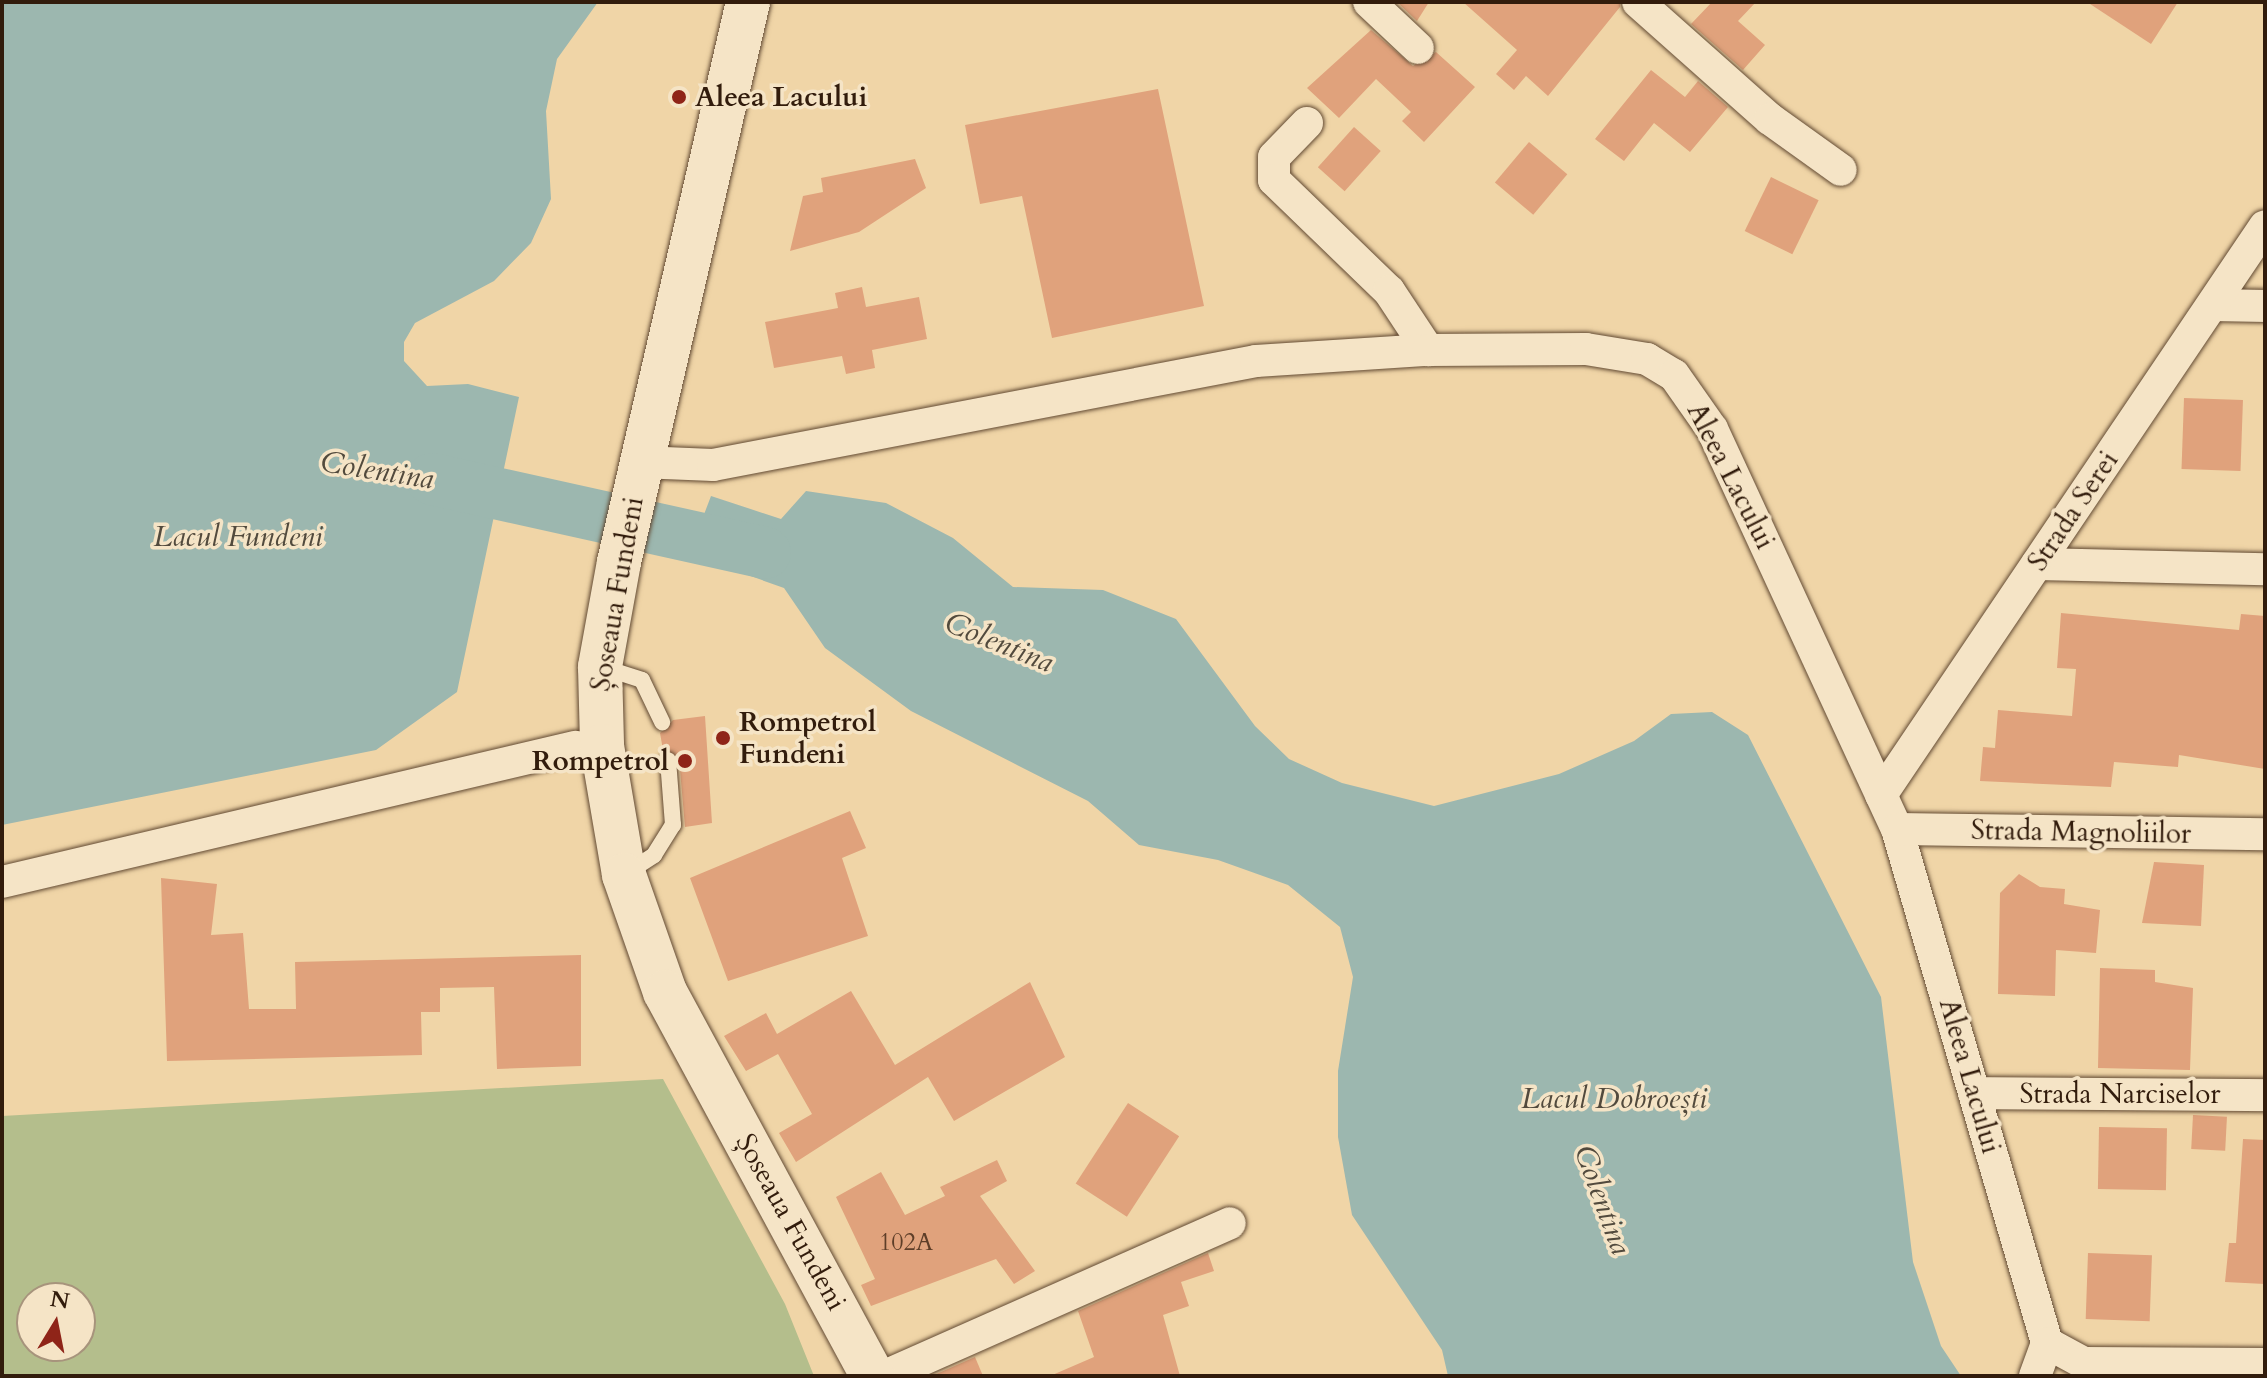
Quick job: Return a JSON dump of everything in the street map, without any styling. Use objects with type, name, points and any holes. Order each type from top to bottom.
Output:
[{"type":"main road","name":"Șoseaua Fundeni","points":[[723,2],[575,747],[599,888],[630,981],[842,1376]]},
{"type":"main road","name":"Șoseaua Fundeni","points":[[631,464],[748,2]]},
{"type":"main road","name":"Șoseaua Fundeni","points":[[592,662],[602,746],[624,875],[681,1027],[814,1256],[873,1376]]},
{"type":"street","points":[[1369,2],[1418,48]]},
{"type":"street","points":[[1638,2],[1770,119],[1841,170]]},
{"type":"street","points":[[1307,123],[1274,157],[1274,180],[1389,291],[1428,350]]},
{"type":"street","name":"Strada Serei","points":[[1881,795],[2265,226]]},
{"type":"street","points":[[2214,305],[2265,306]]},
{"type":"street","name":"Aleea Lacului","points":[[631,464],[713,465],[1256,361],[1428,350],[1620,352],[1674,375],[1712,429],[1897,829],[2047,1343]]},
{"type":"street","points":[[2037,564],[2265,569]]},
{"type":"street","points":[[2,882],[575,747]]},
{"type":"street","name":"Strada Magnoliilor","points":[[1897,829],[2265,834]]},
{"type":"street","name":"Strada Narciselor","points":[[1974,1093],[2265,1095]]},
{"type":"street","points":[[885,1376],[1230,1223]]},
{"type":"street","points":[[2035,1376],[2047,1343],[2084,1363],[2265,1364]]},
{"type":"lane","points":[[592,662],[642,680],[662,722]]},
{"type":"lane","points":[[624,875],[654,855],[673,825],[668,760]]},
{"type":"green space","points":[[663,1079],[785,1304],[814,1376],[2,1376],[2,1116]]},
{"type":"water","name":"Lacul Fundeni","points":[[2,2],[598,2],[557,59],[546,111],[551,199],[531,243],[494,281],[415,323],[404,342],[404,361],[427,386],[468,384],[519,397],[457,692],[376,750],[2,825]]},
{"type":"water","name":"Lacul Dobroești","points":[[806,491],[886,503],[953,538],[1013,587],[1103,590],[1176,619],[1255,726],[1289,759],[1342,783],[1434,806],[1559,774],[1634,741],[1671,714],[1712,712],[1748,735],[1881,997],[1913,1262],[1941,1346],[1961,1376],[1448,1376],[1442,1350],[1352,1215],[1338,1137],[1338,1071],[1353,977],[1340,927],[1288,885],[1218,860],[1139,845],[1088,801],[911,711],[825,648],[784,588],[689,554],[711,496],[781,519]]},
{"type":"building","points":[[1397,2],[1429,2],[1417,21]]},
{"type":"building","points":[[1463,2],[1620,2],[1620,7],[1548,96],[1526,76],[1514,90],[1496,74],[1517,50]]},
{"type":"building","points":[[1712,2],[1756,2],[1738,21],[1765,45],[1743,70],[1691,24]]},
{"type":"building","points":[[2087,2],[2178,2],[2151,44]]},
{"type":"building","points":[[1371,30],[1413,66],[1436,52],[1475,87],[1424,142],[1402,121],[1411,112],[1376,79],[1339,118],[1307,88]]},
{"type":"building","points":[[1651,70],[1685,97],[1698,81],[1728,107],[1690,152],[1654,123],[1624,161],[1595,139]]},
{"type":"building","points":[[1158,89],[1204,306],[1052,338],[1022,196],[980,204],[965,125]]},
{"type":"building","points":[[1354,127],[1381,151],[1345,191],[1318,167]]},
{"type":"building","points":[[1529,142],[1567,174],[1533,215],[1495,183]]},
{"type":"building","points":[[915,159],[926,188],[859,232],[790,251],[803,196],[823,192],[821,178]]},
{"type":"building","points":[[1771,177],[1819,200],[1792,254],[1745,231]]},
{"type":"building","points":[[862,287],[866,307],[919,297],[927,339],[872,350],[875,368],[846,374],[842,356],[774,368],[765,322],[838,308],[835,293]]},
{"type":"building","points":[[2184,398],[2243,400],[2240,471],[2182,469]]},
{"type":"building","points":[[2061,613],[2239,630],[2241,614],[2265,616],[2265,769],[2179,755],[2178,767],[2114,762],[2111,787],[1980,781],[1983,747],[1995,748],[1998,710],[2072,716],[2076,669],[2057,668]]},
{"type":"building","points":[[705,716],[712,823],[685,827],[679,758],[663,750],[660,733],[673,720]]},
{"type":"building","points":[[850,811],[866,848],[842,858],[868,936],[728,981],[690,878]]},
{"type":"building","points":[[2154,862],[2204,865],[2201,926],[2142,923]]},
{"type":"building","points":[[2019,874],[2040,887],[2065,889],[2064,904],[2100,910],[2096,953],[2056,950],[2055,996],[1998,994],[2000,893]]},
{"type":"building","points":[[161,878],[217,884],[211,935],[243,933],[249,1009],[296,1009],[295,962],[581,955],[581,1066],[497,1069],[494,987],[440,988],[440,1012],[421,1012],[422,1055],[167,1061]]},
{"type":"building","points":[[2100,968],[2155,970],[2155,982],[2193,988],[2190,1070],[2098,1068]]},
{"type":"building","points":[[1030,982],[1065,1057],[954,1121],[928,1077],[796,1162],[779,1133],[812,1114],[778,1054],[746,1071],[724,1036],[766,1013],[777,1034],[851,991],[895,1065]]},
{"type":"building","points":[[1128,1103],[1179,1136],[1127,1217],[1076,1184]]},
{"type":"building","points":[[2193,1115],[2227,1117],[2225,1151],[2191,1149]]},
{"type":"building","points":[[2099,1127],[2167,1128],[2166,1190],[2098,1189]]},
{"type":"building","points":[[2243,1139],[2265,1140],[2265,1284],[2225,1282],[2229,1243],[2236,1243]]},
{"type":"building","points":[[997,1160],[1007,1181],[980,1196],[1035,1271],[1014,1284],[996,1259],[871,1306],[861,1285],[875,1279],[836,1197],[881,1172],[905,1215],[945,1196],[940,1187]]},
{"type":"building","points":[[1208,1253],[1214,1271],[1181,1282],[1189,1306],[1163,1315],[1180,1376],[1050,1376],[1094,1357],[1078,1311]]},
{"type":"building","points":[[2088,1253],[2152,1255],[2150,1321],[2086,1319]]},
{"type":"building","points":[[975,1357],[983,1376],[932,1376]]},
{"type":"waterway","name":"Colentina","points":[[432,479],[765,553]]},
{"type":"place","name":"Aleea Lacului","points":[[679,97]]},
{"type":"place","name":"Rompetrol Fundeni","points":[[723,738]]},
{"type":"place","name":"Rompetrol","points":[[685,761]]}]
